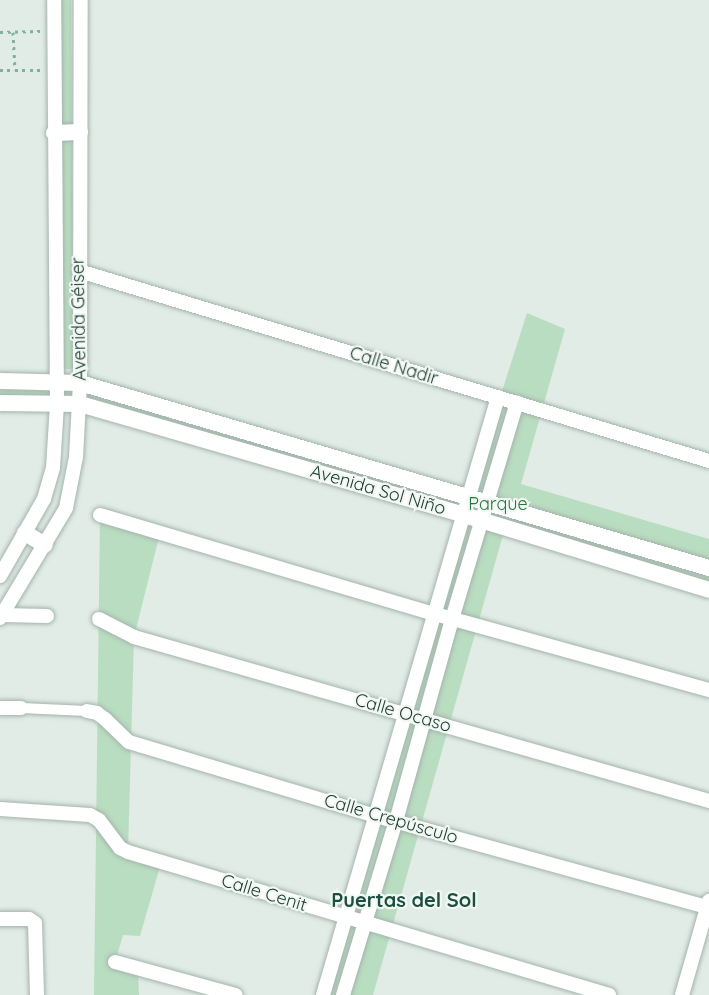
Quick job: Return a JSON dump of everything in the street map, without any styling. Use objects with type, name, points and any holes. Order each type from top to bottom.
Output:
[{"type":"street","name":"Avenida Géiser","points":[[0,576],[44,500],[53,468],[57,404],[54,0]]},
{"type":"street","name":"Avenida Géiser","points":[[1,616],[45,545],[68,500],[76,458],[80,404],[81,0]]},
{"type":"street","points":[[54,133],[80,132]]},
{"type":"street","name":"Calle Nadir","points":[[79,271],[709,461]]},
{"type":"street","name":"Avenida Sol Niño","points":[[0,381],[80,383],[709,568]]},
{"type":"street","points":[[323,995],[498,398]]},
{"type":"street","name":"Avenida Sol Niño","points":[[0,403],[80,404],[464,515],[709,590]]},
{"type":"street","points":[[343,995],[517,403]]},
{"type":"street","points":[[100,515],[452,619],[709,690]]},
{"type":"street","points":[[25,533],[45,545]]},
{"type":"street","points":[[1,616],[47,616]]},
{"type":"street","name":"Calle Ocaso","points":[[99,620],[134,637],[709,801]]},
{"type":"street","points":[[0,708],[87,711]]},
{"type":"street","name":"Calle Crepúsculo","points":[[87,711],[97,713],[129,742],[376,816],[708,904]]},
{"type":"street","name":"Calle Cenit","points":[[0,809],[90,815],[99,820],[120,848],[128,852],[609,995]]},
{"type":"street","points":[[682,995],[708,904]]},
{"type":"street","points":[[0,919],[29,919],[35,923],[37,995]]},
{"type":"street","points":[[115,962],[236,995]]},
{"type":"path","points":[[0,32],[54,31]]},
{"type":"path","points":[[13,32],[15,70]]},
{"type":"path","points":[[0,70],[55,70]]},
{"type":"green space","points":[[61,0],[71,0],[73,369],[61,369]]},
{"type":"green space","name":"Parque","points":[[527,313],[565,329],[521,484],[709,539],[709,591],[503,535],[373,995],[321,995],[464,515],[80,404],[0,404],[0,381],[86,384],[467,501]]},
{"type":"green space","points":[[100,515],[160,533],[134,637],[128,852],[161,863],[140,936],[123,935],[115,962],[138,968],[139,995],[94,995]]},
{"type":"district","name":"Puertas del Sol","points":[[404,899]]}]
